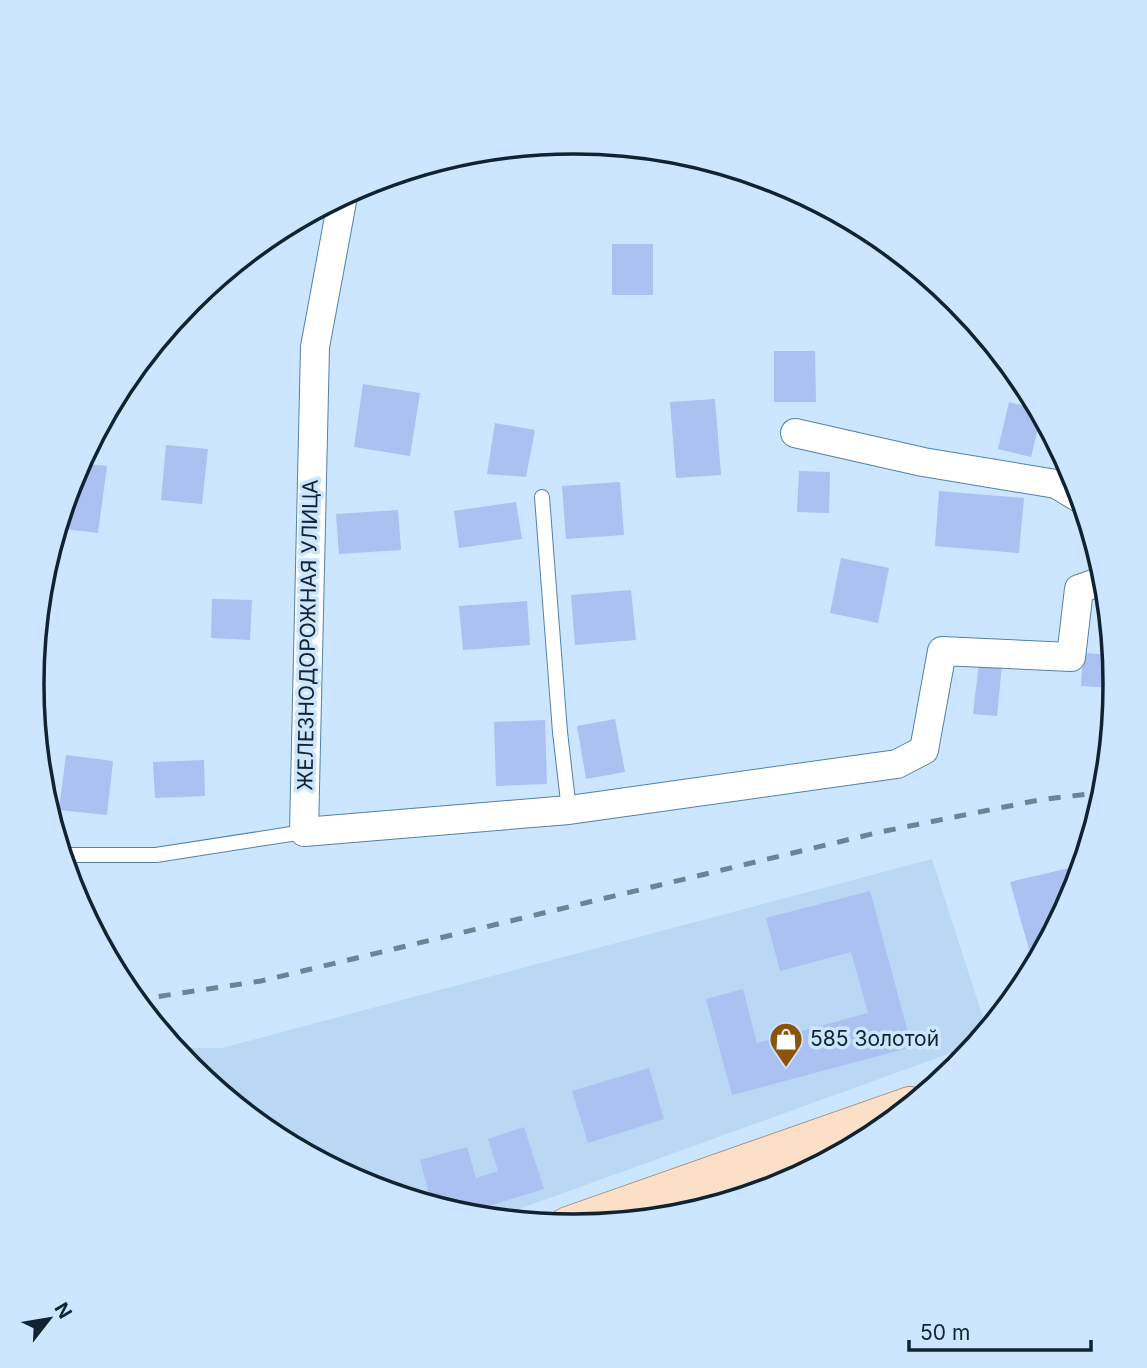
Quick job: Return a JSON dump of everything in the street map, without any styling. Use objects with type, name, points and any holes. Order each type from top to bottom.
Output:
[{"type":"main road","points":[[607,1213],[857,1131]]},
{"type":"street","name":"ЖЕЛЕЗНОДОРОЖНАЯ УЛИЦА","points":[[304,832],[315,347],[341,208]]},
{"type":"street","points":[[795,433],[923,462],[1056,484],[1066,490]]},
{"type":"street","points":[[304,832],[569,810],[897,764],[924,750],[942,651],[1071,657],[1079,589],[1094,584]]},
{"type":"lane","points":[[542,497],[560,732],[569,810]]},
{"type":"lane","points":[[72,855],[156,855],[304,832]]},
{"type":"shaded area","points":[[932,859],[983,1019],[955,1052],[515,1210],[470,1204],[403,1186],[309,1143],[251,1104],[189,1048],[222,1048]]},
{"type":"building","points":[[612,244],[653,244],[653,295],[612,295]]},
{"type":"building","points":[[774,351],[815,351],[816,402],[774,402]]},
{"type":"building","points":[[363,384],[420,393],[410,456],[354,447]]},
{"type":"building","points":[[715,399],[721,475],[676,478],[670,402]]},
{"type":"building","points":[[1009,402],[1024,406],[1038,429],[1031,457],[998,449]]},
{"type":"building","points":[[495,423],[535,430],[526,477],[487,474]]},
{"type":"building","points":[[166,445],[208,449],[202,504],[161,500]]},
{"type":"building","points":[[92,464],[107,466],[98,533],[67,529]]},
{"type":"building","points":[[799,471],[830,472],[829,513],[797,512]]},
{"type":"building","points":[[620,482],[624,535],[566,539],[562,486]]},
{"type":"building","points":[[939,491],[1024,498],[1019,553],[935,546]]},
{"type":"building","points":[[516,502],[522,539],[459,548],[454,511]]},
{"type":"building","points":[[398,510],[401,550],[339,554],[336,514]]},
{"type":"building","points":[[841,558],[889,568],[878,623],[830,613]]},
{"type":"building","points":[[631,590],[636,640],[575,645],[571,595]]},
{"type":"building","points":[[212,599],[252,600],[250,640],[211,638]]},
{"type":"building","points":[[527,601],[530,645],[463,650],[459,606]]},
{"type":"building","points":[[1083,653],[1102,654],[1103,687],[1081,686]]},
{"type":"building","points":[[979,662],[1002,665],[997,716],[973,714]]},
{"type":"building","points":[[615,719],[625,772],[586,779],[577,726]]},
{"type":"building","points":[[545,720],[547,784],[496,786],[494,722]]},
{"type":"building","points":[[66,755],[113,761],[107,815],[59,809]]},
{"type":"building","points":[[204,760],[205,796],[155,798],[153,762]]},
{"type":"building","points":[[1070,868],[1049,918],[1030,952],[1010,882]]},
{"type":"building","points":[[870,891],[912,1047],[732,1095],[706,999],[743,989],[757,1043],[868,1013],[851,952],[780,971],[766,918]]},
{"type":"building","points":[[649,1068],[664,1119],[588,1143],[572,1091]]},
{"type":"building","points":[[524,1127],[544,1189],[487,1207],[429,1194],[420,1160],[467,1147],[476,1178],[498,1171],[488,1139]]},
{"type":"railway","points":[[147,998],[261,981],[880,832],[1039,800],[1091,794]]},
{"type":"place","name":"585 Золотой","points":[[786,1069]]}]
